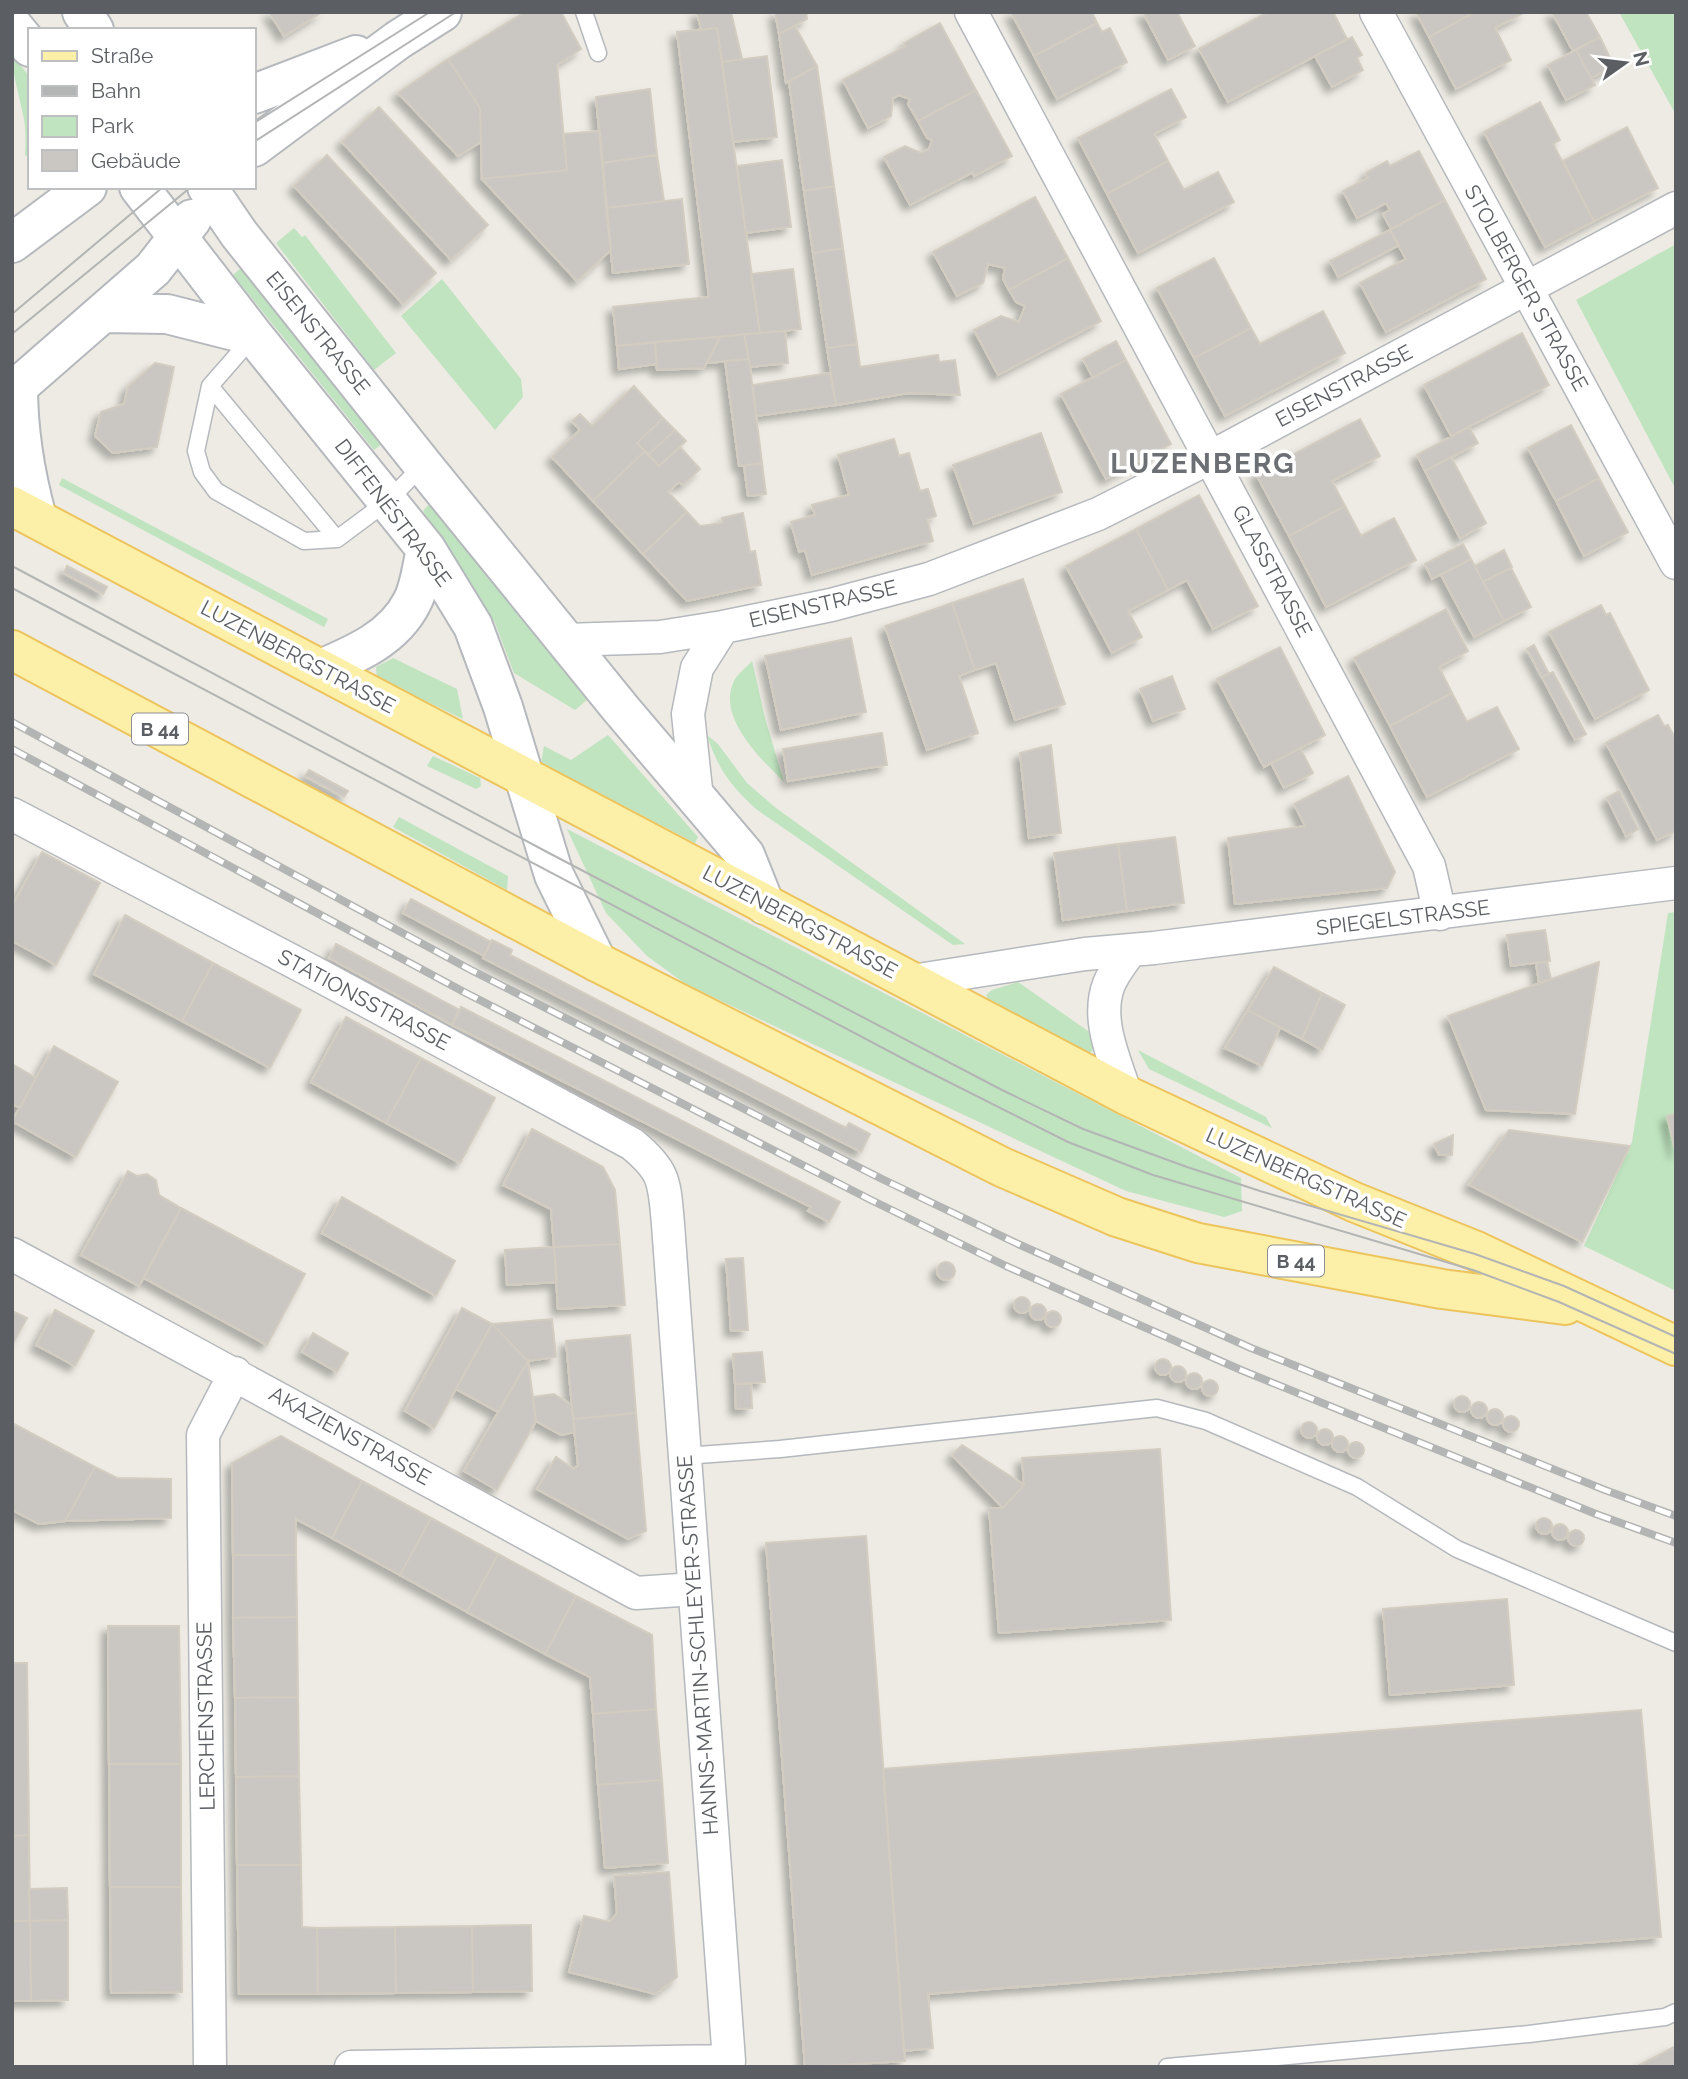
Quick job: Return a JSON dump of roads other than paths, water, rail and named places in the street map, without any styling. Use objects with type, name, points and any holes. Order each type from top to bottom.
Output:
[{"type":"main road","name":"LUZENBERGSTRASSE","points":[[24,512],[1126,1095],[1354,1202],[1476,1251],[1676,1346]]},
{"type":"main road","name":"LUZENBERGSTRASSE","points":[[12,650],[597,962],[1002,1167],[1118,1217],[1198,1243],[1442,1289],[1601,1310]]},
{"type":"street","points":[[82,12],[93,28]]},
{"type":"street","points":[[256,146],[398,40],[442,12]]},
{"type":"street","name":"GLASSTRASSE","points":[[971,12],[1429,866],[1440,914]]},
{"type":"street","name":"STOLBERGER STRASSE","points":[[1376,12],[1676,563]]},
{"type":"street","points":[[12,25],[28,45]]},
{"type":"street","points":[[256,93],[398,40]]},
{"type":"street","points":[[12,243],[84,189]]},
{"type":"street","name":"DIFFENÉSTRASSE","points":[[141,189],[254,336],[426,549],[473,626],[503,707],[554,875],[597,962]]},
{"type":"street","points":[[24,512],[22,455],[15,389],[153,269],[212,189]]},
{"type":"street","name":"EISENSTRASSE","points":[[212,189],[239,234],[423,465],[696,799],[745,855],[765,905]]},
{"type":"street","name":"EISENSTRASSE","points":[[565,640],[660,637],[831,605],[929,579],[1098,514],[1211,457],[1676,208]]},
{"type":"street","points":[[104,313],[167,314],[254,336]]},
{"type":"street","points":[[321,669],[379,641],[401,620],[413,601],[426,549]]},
{"type":"street","name":"EISENSTRASSE","points":[[696,799],[688,713],[697,668],[723,627]]},
{"type":"street","name":"STATIONSSTRASSE","points":[[12,814],[632,1144],[650,1159],[662,1175],[668,1224]]},
{"type":"street","name":"SPIEGELSTRASSE","points":[[912,981],[1085,954],[1440,914],[1676,883]]},
{"type":"street","points":[[1126,1095],[1104,1023],[1104,1001],[1110,981],[1130,951]]},
{"type":"street","name":"HANNS-MARTIN-SCHLEYER-STRASSE","points":[[668,1224],[729,2064]]},
{"type":"street","name":"AKAZIENSTRASSE","points":[[12,1254],[636,1593],[694,1589]]},
{"type":"street","name":"LERCHENSTRASSE","points":[[210,2067],[203,1435],[235,1373]]},
{"type":"street","points":[[351,2067],[729,2064]]},
{"type":"lane","points":[[584,12],[598,53]]},
{"type":"lane","points":[[254,336],[211,386],[197,451],[202,472],[216,491],[304,541],[337,539],[388,501],[423,465]]},
{"type":"lane","points":[[211,386],[337,539]]},
{"type":"lane","points":[[684,1456],[780,1449],[1157,1408],[1206,1421],[1357,1487],[1457,1549],[1676,1643]]},
{"type":"lane","points":[[1167,2067],[1529,2034],[1665,2017],[1676,2012]]},
{"type":"tram line","points":[[256,122],[430,12]]},
{"type":"tram line","points":[[256,141],[456,12]]},
{"type":"tram line","points":[[12,314],[161,189]]},
{"type":"tram line","points":[[12,334],[189,189]]},
{"type":"tram line","points":[[12,566],[547,852],[1002,1090],[1083,1129],[1260,1191],[1475,1254],[1564,1286],[1676,1337]]},
{"type":"tram line","points":[[12,588],[917,1066],[1068,1142],[1153,1175],[1473,1270],[1559,1302],[1676,1354]]},
{"type":"railway","points":[[12,722],[471,970],[882,1179],[1018,1244],[1251,1348],[1676,1516]]},
{"type":"railway","points":[[12,749],[464,992],[1006,1266],[1241,1370],[1596,1514],[1676,1543]]},
{"type":"district","name":"LUZENBERG","points":[[1203,463]]}]
